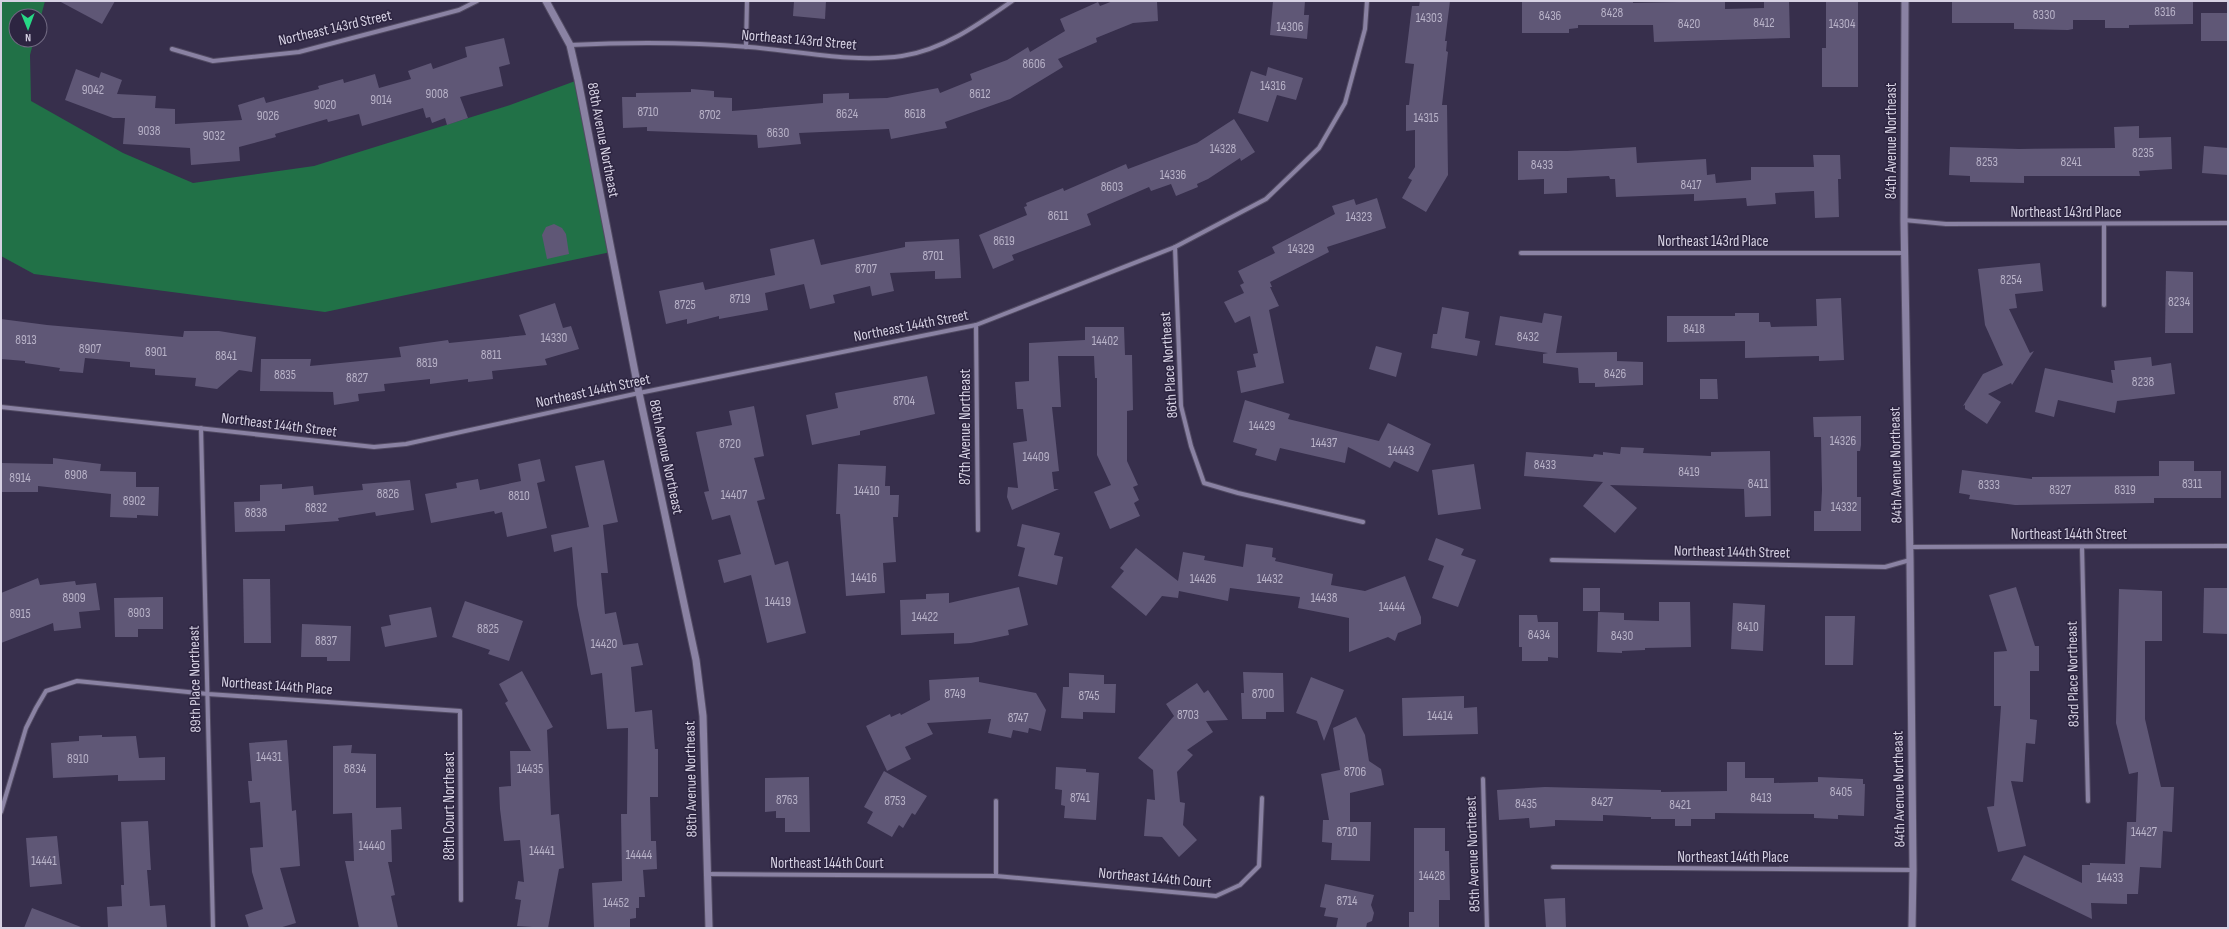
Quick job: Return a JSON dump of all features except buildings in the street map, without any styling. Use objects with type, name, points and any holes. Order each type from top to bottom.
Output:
[{"type":"street","name":"Northeast 143rd Street","points":[[172,49],[213,61],[299,52],[459,10],[477,1]]},
{"type":"street","name":"88th Avenue Northeast","points":[[546,1],[570,45],[639,393],[697,667],[703,716],[709,928]]},
{"type":"street","points":[[746,47],[747,1]]},
{"type":"street","name":"Northeast 143rd Street","points":[[570,45],[632,41],[746,47],[866,58],[903,56],[937,47],[985,20],[1012,1]]},
{"type":"street","name":"Northeast 144th Street","points":[[1,407],[374,447],[406,444],[639,393],[976,325],[1175,247],[1266,199],[1319,148],[1345,103],[1365,29],[1367,1]]},
{"type":"street","name":"84th Avenue Northeast","points":[[1905,1],[1904,220],[1910,547],[1913,870],[1912,928]]},
{"type":"street","name":"Northeast 143rd Place","points":[[1904,220],[1946,224],[2104,225],[2228,223]]},
{"type":"street","points":[[2104,225],[2104,305]]},
{"type":"street","name":"86th Place Northeast","points":[[1175,247],[1181,406],[1191,446],[1204,482],[1238,493],[1363,522]]},
{"type":"street","name":"Northeast 143rd Place","points":[[1521,253],[1905,253]]},
{"type":"street","name":"87th Avenue Northeast","points":[[976,325],[978,530]]},
{"type":"street","name":"89th Place Northeast","points":[[200,428],[213,928]]},
{"type":"street","name":"83rd Place Northeast","points":[[2082,546],[2088,801]]},
{"type":"street","name":"Northeast 144th Street","points":[[1910,547],[2228,546]]},
{"type":"street","name":"Northeast 144th Street","points":[[1552,560],[1885,567],[1910,560]]},
{"type":"street","name":"Northeast 144th Place","points":[[1,812],[26,728],[46,691],[77,681],[208,694],[460,711]]},
{"type":"street","name":"88th Court Northeast","points":[[460,711],[462,900]]},
{"type":"street","name":"85th Avenue Northeast","points":[[1483,779],[1487,928]]},
{"type":"street","name":"Northeast 144th Court","points":[[707,874],[996,876],[1216,896],[1240,885],[1259,866],[1262,798]]},
{"type":"street","points":[[996,801],[996,876]]},
{"type":"street","name":"Northeast 144th Place","points":[[1553,867],[1913,870]]},
{"type":"green space","points":[[1,1],[45,1],[43,8],[8,8],[8,48],[32,48],[30,55],[31,101],[123,153],[193,183],[314,166],[507,106],[578,80],[611,252],[325,312],[34,274],[1,256]]}]
